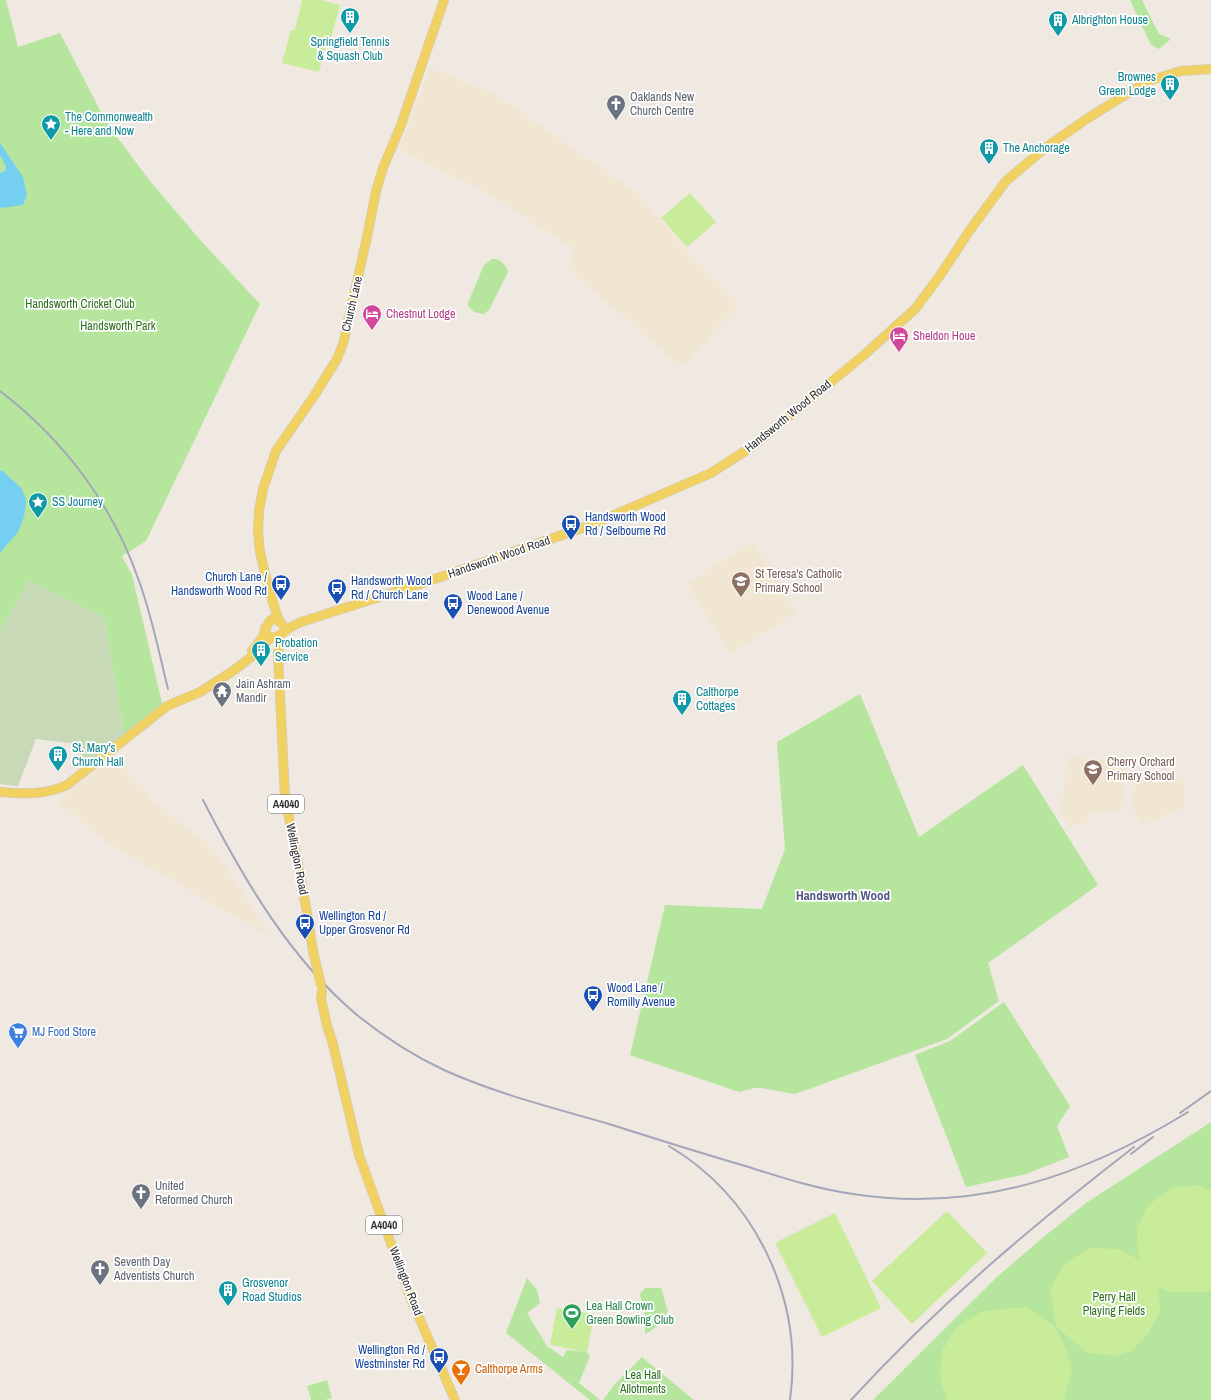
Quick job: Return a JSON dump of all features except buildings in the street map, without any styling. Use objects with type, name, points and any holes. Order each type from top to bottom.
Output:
[{"type":"main road","name":"Church Lane","points":[[280,621],[271,598],[260,552],[258,511],[263,489],[276,451],[337,359],[343,344],[376,191],[444,0]]},
{"type":"main road","name":"Handsworth Wood Road","points":[[244,662],[278,636],[301,622],[420,584],[591,525],[711,473],[753,446],[864,355],[915,309],[1006,180],[1045,148],[1102,110],[1148,82],[1181,71],[1211,69]]},
{"type":"main road","name":"Church Lane","points":[[267,625],[271,598]]},
{"type":"main road","points":[[0,792],[46,792],[67,785],[167,706],[200,692],[233,671],[244,662],[263,637],[267,625],[274,620],[280,621],[284,628],[278,636],[267,633],[267,625]]},
{"type":"main road","name":"Handsworth Wood Road","points":[[280,621],[301,622]]},
{"type":"main road","name":"Wellington Road","points":[[278,636],[284,797],[306,907],[313,951],[321,988],[326,998],[333,1044],[359,1155],[411,1299],[455,1400]]},
{"type":"shaded area","points":[[430,68],[495,94],[638,194],[690,254],[739,305],[682,367],[567,268],[575,250],[481,189],[399,149]]},
{"type":"shaded area","name":"St Teresa's Catholic Primary School","points":[[753,542],[796,613],[730,654],[687,583]]},
{"type":"shaded area","points":[[114,755],[154,802],[214,849],[271,937],[112,846],[59,803],[62,797]]},
{"type":"shaded area","name":"Cherry Orchard Primary School","points":[[1067,757],[1125,762],[1121,810],[1087,814],[1087,824],[1069,826],[1061,810]]},
{"type":"shaded area","name":"Cherry Orchard Primary School","points":[[1136,773],[1185,778],[1184,808],[1141,825],[1133,809]]},
{"type":"green space","name":"Handsworth Park","points":[[0,0],[6,0],[18,47],[60,33],[101,112],[117,137],[150,181],[201,241],[260,304],[146,541],[122,556],[132,575],[163,707],[124,735],[104,617],[29,581],[0,631]]},
{"type":"green space","points":[[302,0],[321,0],[340,5],[330,41],[327,40],[319,72],[282,63],[291,30],[295,30]]},
{"type":"green space","points":[[1130,0],[1142,0],[1159,34],[1171,39],[1159,49],[1151,45]]},
{"type":"green space","points":[[690,193],[716,222],[687,247],[661,218]]},
{"type":"green space","points":[[492,259],[498,259],[502,262],[506,266],[508,272],[489,310],[483,314],[474,312],[468,306],[468,303],[484,265]]},
{"type":"green space","points":[[29,581],[104,617],[124,735],[86,763],[70,743],[36,739],[18,786],[16,786],[0,784],[0,631]]},
{"type":"green space","points":[[860,694],[919,837],[1023,765],[1098,885],[988,963],[999,1001],[947,1039],[795,1094],[761,1088],[754,1088],[739,1092],[630,1055],[665,905],[762,909],[785,849],[777,742]]},
{"type":"green space","points":[[1004,1002],[1070,1106],[1057,1126],[1069,1157],[1026,1174],[966,1187],[915,1055],[950,1041]]},
{"type":"green space","name":"Perry Hall Playing Fields","points":[[1211,1122],[1211,1400],[873,1400],[997,1277],[1041,1239],[1086,1203]]},
{"type":"green space","points":[[1197,1185],[1211,1190],[1211,1290],[1207,1292],[1170,1292],[1157,1287],[1160,1311],[1148,1334],[1131,1351],[1114,1356],[1088,1353],[1056,1327],[1050,1290],[1064,1264],[1090,1248],[1117,1249],[1140,1261],[1138,1253],[1137,1229],[1147,1206],[1172,1188]]},
{"type":"green space","points":[[947,1211],[987,1253],[912,1324],[872,1281]]},
{"type":"green space","points":[[835,1213],[881,1308],[822,1337],[775,1243]]},
{"type":"green space","points":[[527,1278],[537,1290],[540,1303],[527,1313],[547,1346],[563,1357],[567,1350],[587,1352],[590,1356],[579,1383],[600,1400],[590,1400],[506,1333]]},
{"type":"green space","points":[[645,1288],[661,1288],[668,1311],[659,1324],[645,1334],[645,1315],[640,1294]]},
{"type":"green space","points":[[1026,1307],[1055,1327],[1066,1348],[1072,1369],[1064,1400],[947,1400],[940,1377],[942,1351],[957,1327],[983,1311]]},
{"type":"green space","name":"Lea Hall Crown Green Bowling Club","points":[[557,1308],[594,1314],[587,1352],[550,1345]]},
{"type":"green space","name":"Lea Hall Allotments","points":[[642,1357],[694,1400],[603,1400],[615,1384]]},
{"type":"green space","points":[[327,1380],[332,1398],[325,1400],[311,1400],[307,1386]]},
{"type":"water","points":[[0,143],[23,177],[27,195],[23,205],[1,208],[0,206],[0,173],[5,171],[6,166],[0,155]]},
{"type":"water","points":[[0,470],[3,471],[22,489],[26,501],[24,517],[18,532],[0,553]]},
{"type":"railway","points":[[0,391],[45,430],[65,452],[100,500],[115,526],[128,553],[144,594],[168,689]]},
{"type":"railway","points":[[203,800],[251,887],[289,942],[332,993],[367,1023],[421,1058],[464,1079],[526,1100],[811,1186],[839,1192],[899,1199],[943,1198],[986,1193],[1028,1184],[1069,1171],[1109,1154],[1149,1135],[1188,1112]]},
{"type":"railway","points":[[1180,1113],[1211,1091]]},
{"type":"railway","points":[[1131,1154],[1153,1137]]},
{"type":"railway","points":[[669,1146],[700,1168],[727,1193],[749,1223],[767,1255],[781,1289],[789,1325],[792,1362],[790,1400]]},
{"type":"railway","points":[[851,1400],[884,1365],[952,1299],[1059,1206],[1134,1147]]},
{"type":"place","name":"Springfield Tennis & Squash Club","points":[[350,34]]},
{"type":"place","name":"Albrighton House","points":[[1058,37]]},
{"type":"place","name":"Brownes Green Lodge","points":[[1170,101]]},
{"type":"place","name":"Oaklands New Church Centre","points":[[616,121]]},
{"type":"place","name":"The Commonwealth - Here and Now","points":[[51,141]]},
{"type":"place","name":"The Anchorage","points":[[989,165]]},
{"type":"place","name":"Chestnut Lodge","points":[[372,331]]},
{"type":"place","name":"Sheldon Houe","points":[[899,353]]},
{"type":"place","name":"SS Journey","points":[[38,519]]},
{"type":"place","name":"Handsworth Wood Rd / Selbourne Rd","points":[[571,541]]},
{"type":"place","name":"St Teresa's Catholic Primary School","points":[[741,598]]},
{"type":"place","name":"Church Lane / Handsworth Wood Rd","points":[[281,601]]},
{"type":"place","name":"Handsworth Wood Rd / Church Lane","points":[[337,605]]},
{"type":"place","name":"Wood Lane / Denewood Avenue","points":[[453,620]]},
{"type":"place","name":"Probation Service","points":[[261,667]]},
{"type":"place","name":"Jain Ashram Mandir","points":[[222,708]]},
{"type":"place","name":"Calthorpe Cottages","points":[[682,716]]},
{"type":"place","name":"St. Mary's Church Hall","points":[[58,772]]},
{"type":"place","name":"Cherry Orchard Primary School","points":[[1093,786]]},
{"type":"place","name":"Wellington Rd / Upper Grosvenor Rd","points":[[305,940]]},
{"type":"place","name":"Wood Lane / Romilly Avenue","points":[[593,1012]]},
{"type":"place","name":"MJ Food Store","points":[[18,1049]]},
{"type":"place","name":"United Reformed Church","points":[[141,1210]]},
{"type":"place","name":"Seventh Day Adventists Church","points":[[100,1286]]},
{"type":"place","name":"Grosvenor Road Studios","points":[[228,1307]]},
{"type":"place","name":"Lea Hall Crown Green Bowling Club","points":[[572,1330]]},
{"type":"place","name":"Wellington Rd / Westminster Rd","points":[[439,1374]]},
{"type":"place","name":"Calthorpe Arms","points":[[461,1386]]},
{"type":"district","name":"Handsworth Wood","points":[[843,895]]},
{"type":"park label","name":"Handsworth Cricket Club","points":[[80,304]]}]
